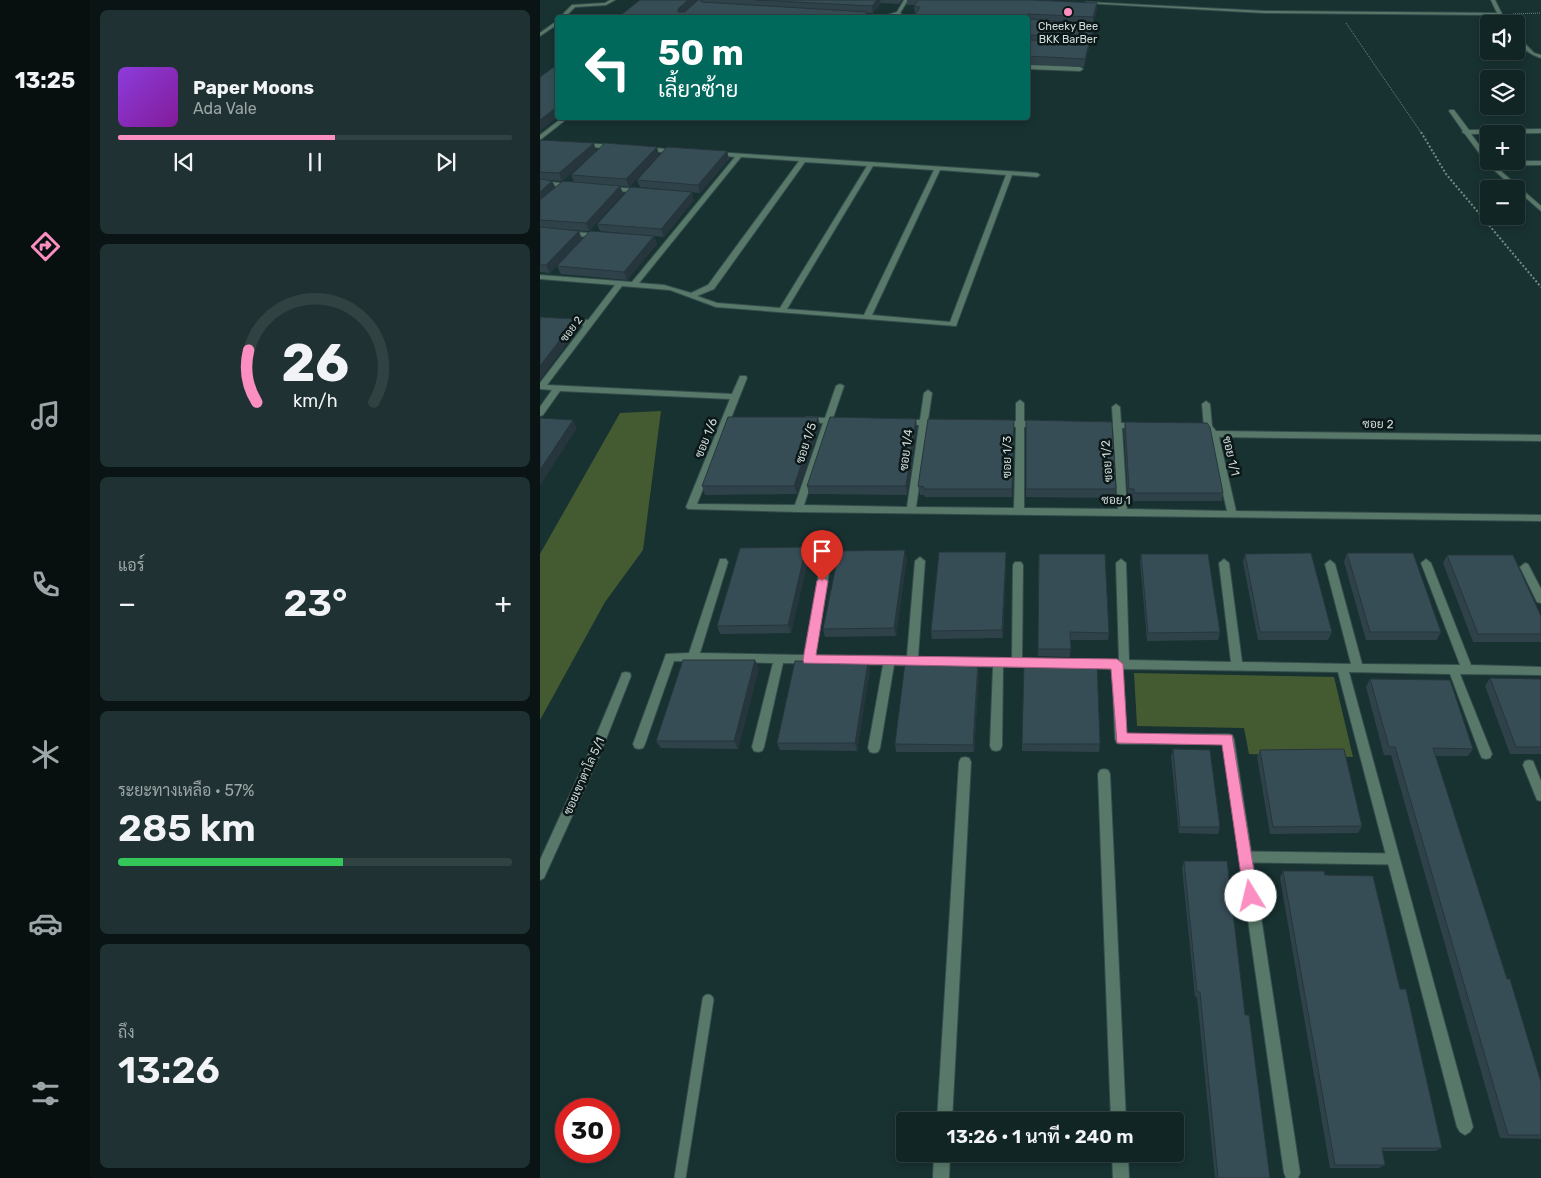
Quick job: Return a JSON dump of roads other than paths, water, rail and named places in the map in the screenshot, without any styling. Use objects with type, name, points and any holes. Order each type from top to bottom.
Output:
[{"type":"street","points":[[565,15],[577,5],[606,4],[613,0]]},
{"type":"street","points":[[898,14],[906,0]]},
{"type":"street","points":[[1080,3],[1265,12],[1500,14],[1493,0]]},
{"type":"street","points":[[893,15],[901,15]]},
{"type":"street","points":[[540,35],[555,23]]},
{"type":"street","points":[[1525,46],[1532,54],[1541,58]]},
{"type":"street","points":[[1030,67],[1080,70]]},
{"type":"street","points":[[1452,111],[1480,151]]},
{"type":"street","points":[[540,138],[562,120]]},
{"type":"street","points":[[1465,132],[1541,131]]},
{"type":"street","points":[[540,143],[549,143]]},
{"type":"street","points":[[578,145],[624,148]]},
{"type":"street","points":[[599,153],[606,147]]},
{"type":"street","points":[[632,149],[686,152]]},
{"type":"street","points":[[662,158],[668,151]]},
{"type":"street","points":[[712,154],[1037,175]]},
{"type":"street","points":[[632,285],[739,156]]},
{"type":"street","points":[[692,295],[711,287],[803,160]]},
{"type":"street","points":[[1525,163],[1541,163]]},
{"type":"street","points":[[782,311],[871,164]]},
{"type":"street","points":[[867,317],[938,169]]},
{"type":"street","points":[[1497,170],[1541,209]]},
{"type":"street","points":[[540,277],[619,285],[664,287],[681,290],[700,301],[716,305],[953,324],[1009,174]]},
{"type":"street","points":[[558,191],[572,179]]},
{"type":"street","points":[[540,183],[574,186]]},
{"type":"street","points":[[626,197],[638,184]]},
{"type":"street","points":[[603,188],[650,192]]},
{"type":"street","points":[[696,196],[705,196]]},
{"type":"street","points":[[1532,200],[1541,200]]},
{"type":"street","points":[[584,242],[597,229]]},
{"type":"street","points":[[540,231],[610,237]]},
{"type":"street","points":[[659,240],[669,241]]},
{"type":"street","points":[[552,278],[558,271]]},
{"type":"street","name":"ซอย 2","points":[[541,387],[619,285]]},
{"type":"street","name":"ซอย 1/6","points":[[692,507],[743,378]]},
{"type":"street","name":"ซอย 1/5","points":[[798,509],[826,421],[840,386]]},
{"type":"street","points":[[541,387],[735,397]]},
{"type":"street","points":[[540,413],[558,388]]},
{"type":"street","name":"ซอย 1/4","points":[[911,510],[922,422],[928,393]]},
{"type":"street","name":"ซอย 1/3","points":[[1019,511],[1020,403]]},
{"type":"street","name":"ซอย 1/1","points":[[1206,404],[1207,429],[1232,514]]},
{"type":"street","name":"ซอย 1/2","points":[[1116,407],[1124,513]]},
{"type":"street","points":[[727,419],[737,419]]},
{"type":"street","points":[[796,420],[855,421]]},
{"type":"street","points":[[894,422],[952,423]]},
{"type":"street","points":[[990,424],[1049,424]]},
{"type":"street","points":[[1088,425],[1145,426]]},
{"type":"street","name":"ซอย 2","points":[[1207,429],[1541,438]]},
{"type":"street","name":"ซอย 1","points":[[692,507],[1541,518]]},
{"type":"street","points":[[809,660],[826,561]]},
{"type":"street","points":[[912,661],[920,561]]},
{"type":"street","points":[[693,658],[723,562]]},
{"type":"street","points":[[1224,562],[1237,666]]},
{"type":"street","points":[[1121,563],[1121,738],[1228,739],[1292,1173]]},
{"type":"street","points":[[1426,563],[1467,670]]},
{"type":"street","points":[[1330,564],[1358,668]]},
{"type":"street","points":[[1017,663],[1018,566]]},
{"type":"street","points":[[1525,567],[1541,599]]},
{"type":"street","points":[[639,744],[670,657],[1047,663]]},
{"type":"street","points":[[758,748],[779,659]]},
{"type":"street","points":[[874,748],[888,661]]},
{"type":"street","points":[[996,746],[998,662]]},
{"type":"street","points":[[1077,664],[1541,671]]},
{"type":"street","points":[[1342,668],[1465,1127]]},
{"type":"street","points":[[1453,670],[1486,754]]},
{"type":"street","name":"ซอยเขาตาโล 5/1","points":[[540,874],[593,757],[626,676]]},
{"type":"street","points":[[945,1112],[965,762]]},
{"type":"street","points":[[1529,765],[1541,796]]},
{"type":"street","points":[[1104,774],[1119,1112]]},
{"type":"street","points":[[941,1178],[942,1162]]},
{"type":"street","points":[[1120,1162],[1121,1178]]},
{"type":"lane","points":[[560,321],[589,322]]},
{"type":"lane","points":[[1245,857],[1393,859]]},
{"type":"lane","points":[[680,1178],[708,1000]]},
{"type":"place","name":"Cheeky Bee BKK BarBer","points":[[1068,12]]}]
